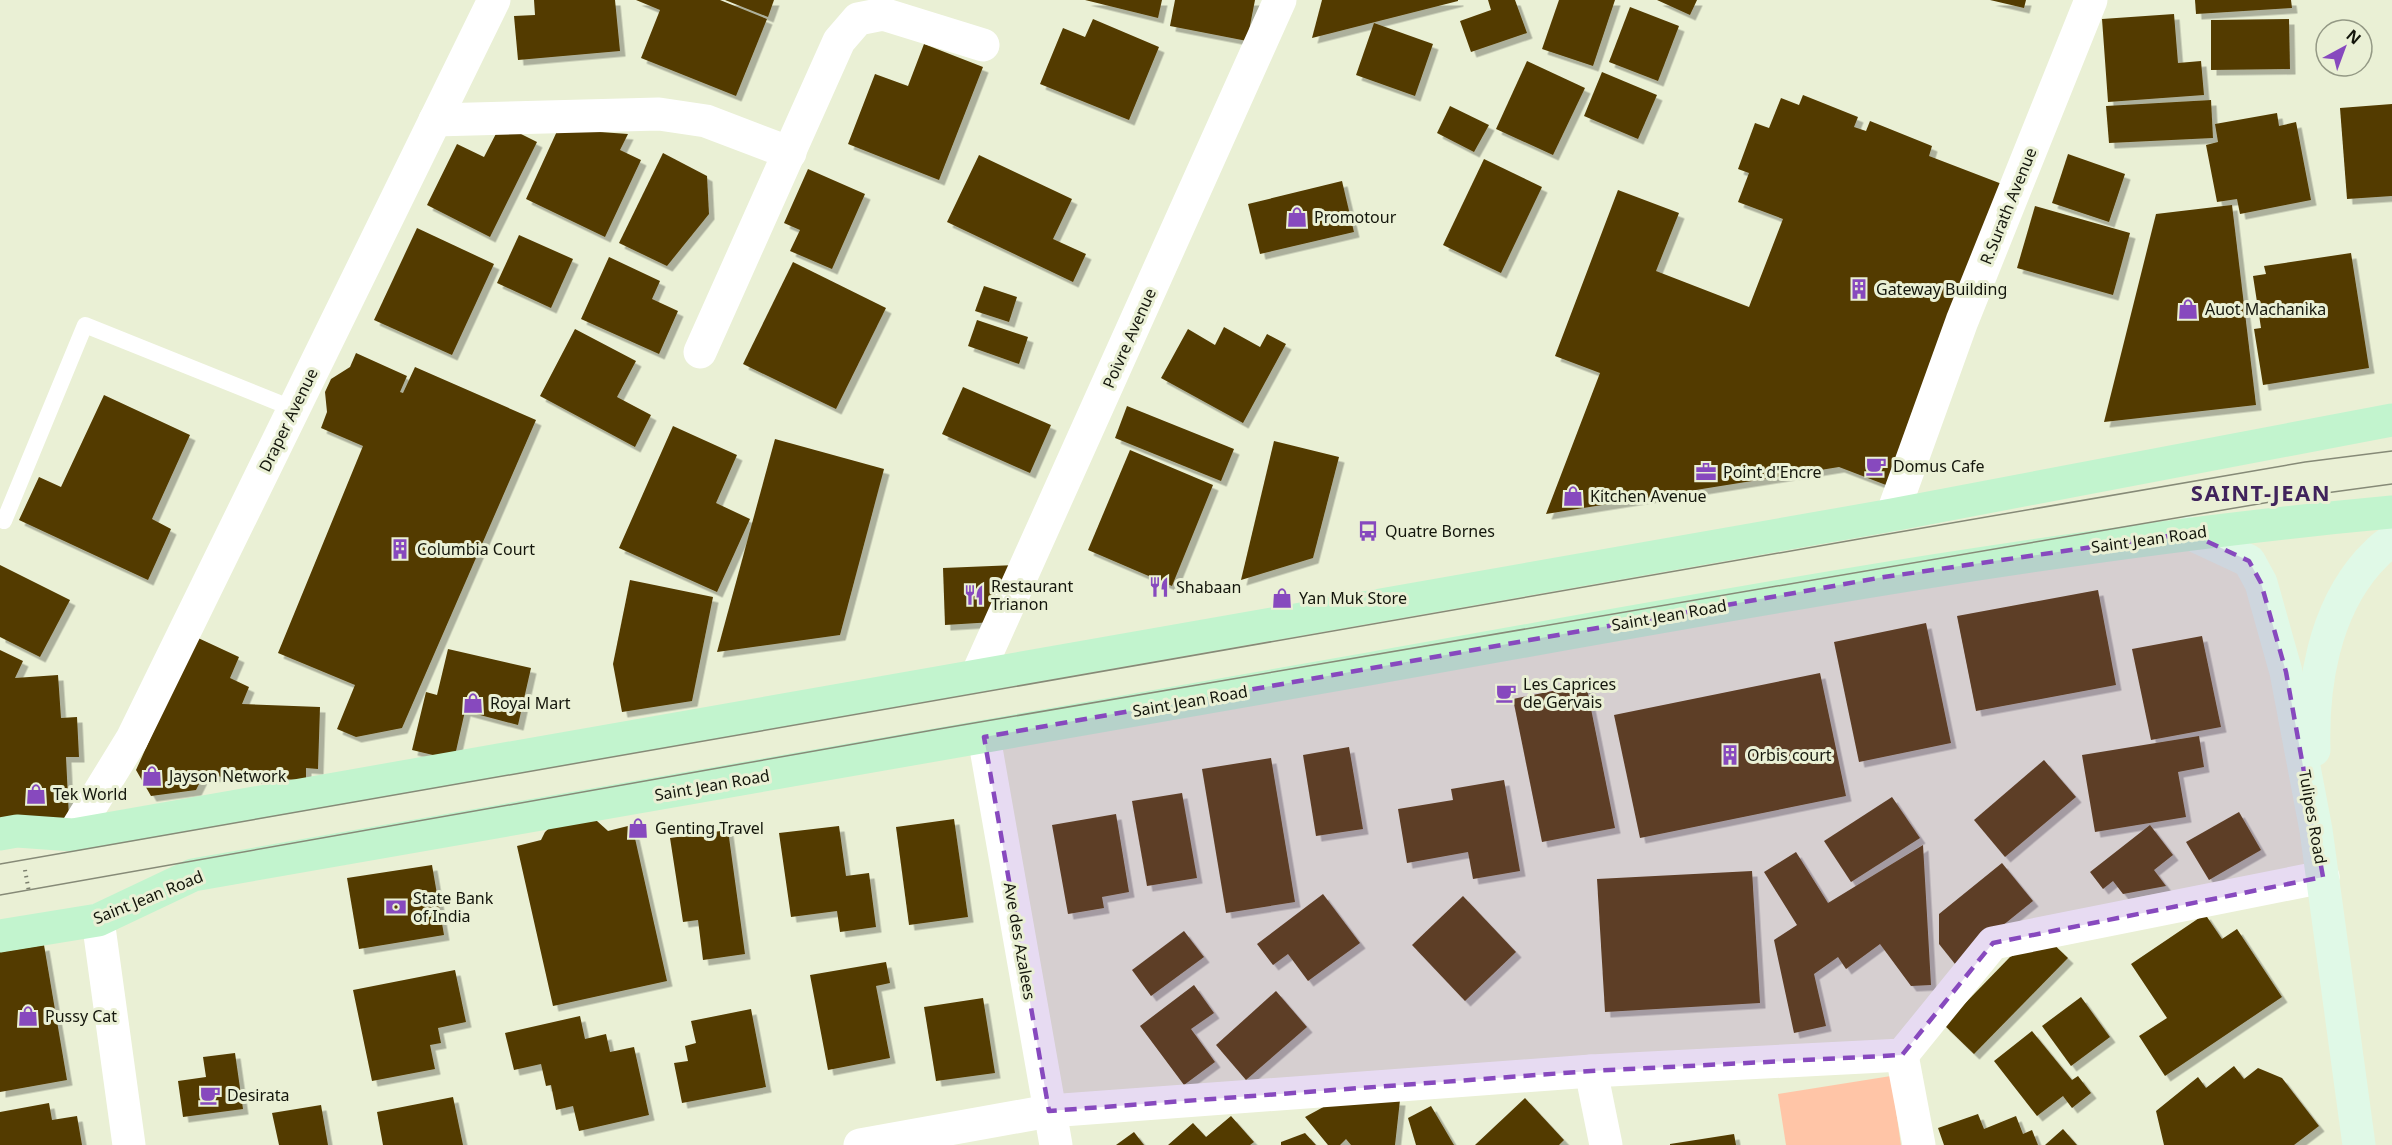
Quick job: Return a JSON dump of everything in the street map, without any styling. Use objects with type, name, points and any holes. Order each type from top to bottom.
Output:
[{"type":"main road","points":[[8,832],[73,835],[1892,515],[2392,420]]},
{"type":"main road","name":"Saint Jean Road","points":[[0,936],[98,920],[193,875],[1872,579],[2189,533],[2392,512]]},
{"type":"main road","name":"Tulipes Road","points":[[2189,533],[2249,561],[2261,583],[2286,672],[2316,830],[2358,1145]]},
{"type":"main road","points":[[2316,830],[2314,741],[2316,693],[2323,654],[2336,614],[2354,579],[2385,544],[2392,541]]},
{"type":"street","name":"Draper Avenue","points":[[73,835],[132,739],[494,0]]},
{"type":"street","name":"Poivre Avenue","points":[[977,675],[1280,0]]},
{"type":"street","name":"R.Surath Avenue","points":[[1892,515],[1962,321],[2091,0]]},
{"type":"street","points":[[700,352],[839,41],[858,19],[883,14],[983,45]]},
{"type":"street","points":[[435,120],[659,114],[706,121],[790,153]]},
{"type":"street","name":"Ave des Azalees","points":[[984,737],[1056,1145]]},
{"type":"street","points":[[860,1145],[1049,1111],[1591,1071],[1902,1055],[1994,943],[2323,877]]},
{"type":"street","points":[[98,920],[129,1145]]},
{"type":"street","points":[[1902,1055],[1919,1145]]},
{"type":"street","points":[[1591,1071],[1606,1145]]},
{"type":"lane","points":[[4,521],[85,325],[294,409]]},
{"type":"path","points":[[8,832],[36,930]]},
{"type":"highlighted area","points":[[2189,533],[2249,561],[2261,583],[2286,672],[2323,877],[1993,943],[1902,1055],[1591,1071],[1049,1111],[984,737],[1884,577]]},
{"type":"shaded area","points":[[1891,1076],[1901,1145],[1786,1145],[1778,1094]]},
{"type":"building","points":[[534,0],[615,0],[620,51],[518,60],[514,16],[535,15]]},
{"type":"building","points":[[636,0],[720,0],[767,19],[736,96],[641,58],[660,10]]},
{"type":"building","points":[[725,0],[774,0],[768,17]]},
{"type":"building","points":[[1085,0],[1162,0],[1158,18]]},
{"type":"building","points":[[1175,0],[1255,0],[1247,41],[1170,26]]},
{"type":"building","points":[[1322,0],[1458,0],[1458,1],[1312,38]]},
{"type":"building","points":[[1488,0],[1515,0],[1527,33],[1471,52],[1460,21],[1491,10]]},
{"type":"building","points":[[1559,0],[1615,0],[1593,66],[1542,49]]},
{"type":"building","points":[[1657,0],[1697,0],[1690,15]]},
{"type":"building","points":[[1990,0],[2026,0],[2024,8]]},
{"type":"building","points":[[2195,0],[2291,0],[2292,8],[2196,14]]},
{"type":"building","points":[[1630,7],[1679,26],[1658,81],[1609,62]]},
{"type":"building","points":[[2174,14],[2178,63],[2201,61],[2204,95],[2108,102],[2102,19]]},
{"type":"building","points":[[1093,19],[1159,47],[1129,120],[1040,84],[1063,28],[1085,37]]},
{"type":"building","points":[[2289,19],[2290,69],[2211,70],[2211,20]]},
{"type":"building","points":[[1374,23],[1433,44],[1415,96],[1356,75]]},
{"type":"building","points":[[924,44],[983,67],[939,180],[848,144],[875,74],[908,86]]},
{"type":"building","points":[[1527,61],[1585,88],[1553,155],[1496,129]]},
{"type":"building","points":[[1602,72],[1657,95],[1638,139],[1584,116]]},
{"type":"building","name":"Gateway Building","points":[[1803,95],[1858,117],[1854,127],[1866,131],[1870,121],[1932,146],[1929,156],[2002,184],[1886,485],[1839,467],[1546,514],[1600,373],[1555,356],[1618,190],[1679,213],[1656,271],[1749,307],[1783,219],[1738,202],[1749,173],[1738,169],[1755,123],[1769,128],[1781,98],[1799,105]]},
{"type":"building","points":[[2211,100],[2213,138],[2109,143],[2106,106]]},
{"type":"building","points":[[2392,104],[2392,196],[2347,199],[2340,108]]},
{"type":"building","points":[[1450,106],[1489,125],[1474,152],[1437,133]]},
{"type":"building","points":[[2277,113],[2279,126],[2296,122],[2311,200],[2240,214],[2237,199],[2217,202],[2206,145],[2218,142],[2215,124]]},
{"type":"building","points":[[501,124],[537,142],[490,237],[427,205],[457,144],[484,157]]},
{"type":"building","points":[[558,129],[628,134],[620,150],[641,160],[605,237],[526,199]]},
{"type":"building","points":[[663,153],[707,176],[709,214],[667,266],[619,243]]},
{"type":"building","points":[[2068,154],[2125,174],[2109,222],[2052,203]]},
{"type":"building","points":[[979,155],[1072,199],[1053,239],[1086,254],[1073,282],[947,222]]},
{"type":"building","points":[[1484,159],[1542,187],[1501,273],[1443,245]]},
{"type":"building","points":[[808,169],[865,194],[832,269],[790,251],[800,230],[784,223]]},
{"type":"building","points":[[1342,181],[1354,232],[1260,254],[1248,204]]},
{"type":"building","name":"Auot Machanika","points":[[2232,205],[2256,405],[2104,422],[2156,214]]},
{"type":"building","points":[[2035,206],[2130,233],[2113,295],[2017,268]]},
{"type":"building","points":[[417,228],[494,264],[452,355],[374,320]]},
{"type":"building","points":[[519,235],[573,259],[551,308],[497,283]]},
{"type":"building","points":[[2351,253],[2369,368],[2263,385],[2254,329],[2261,328],[2253,276],[2266,274],[2264,266]]},
{"type":"building","points":[[609,257],[660,281],[652,299],[678,311],[659,354],[581,319]]},
{"type":"building","points":[[793,262],[886,308],[836,409],[743,364]]},
{"type":"building","points":[[984,286],[1017,297],[1009,322],[975,311]]},
{"type":"building","points":[[977,320],[1028,337],[1019,364],[968,346]]},
{"type":"building","points":[[1224,327],[1260,347],[1267,334],[1286,344],[1243,423],[1161,378],[1188,329],[1215,345]]},
{"type":"building","points":[[575,329],[636,361],[617,397],[651,415],[635,447],[540,396]]},
{"type":"building","name":"Columbia Court","points":[[356,353],[407,376],[400,392],[403,393],[415,367],[536,420],[402,728],[356,737],[337,729],[355,685],[278,653],[363,446],[321,428],[327,412],[325,392],[331,379],[350,367]]},
{"type":"building","points":[[963,387],[1051,425],[1030,473],[942,434]]},
{"type":"building","points":[[104,395],[190,435],[152,519],[171,529],[148,580],[19,520],[39,477],[61,487]]},
{"type":"building","points":[[1127,406],[1234,449],[1221,481],[1115,438]]},
{"type":"building","points":[[673,426],[737,455],[716,503],[750,519],[717,592],[619,548]]},
{"type":"building","points":[[775,439],[884,469],[840,635],[717,652]]},
{"type":"building","points":[[1274,441],[1339,457],[1313,558],[1241,580]]},
{"type":"building","points":[[1130,450],[1213,485],[1172,586],[1088,550]]},
{"type":"building","points":[[0,565],[70,600],[40,657],[0,637]]},
{"type":"building","name":"Restaurant Trianon","points":[[1016,565],[994,622],[945,625],[943,568]]},
{"type":"building","points":[[630,580],[713,597],[692,701],[622,712],[613,664]]},
{"type":"building","points":[[2098,590],[2116,685],[1976,711],[1957,616]]},
{"type":"building","points":[[1926,623],[1951,743],[1859,762],[1834,642]]},
{"type":"building","points":[[2202,636],[2221,727],[2151,740],[2132,649]]},
{"type":"building","points":[[196,637],[239,657],[230,678],[249,687],[242,704],[320,707],[318,769],[306,768],[306,780],[203,776],[196,790],[151,796],[136,770]]},
{"type":"building","name":"Royal Mart","points":[[448,649],[531,668],[518,725],[465,711],[454,760],[412,750],[426,692],[437,695]]},
{"type":"building","points":[[0,650],[23,661],[15,678],[58,675],[61,718],[77,717],[79,757],[66,757],[69,818],[0,822]]},
{"type":"building","name":"Orbis court","points":[[1820,673],[1846,796],[1640,838],[1614,715]]},
{"type":"building","points":[[1586,684],[1615,828],[1542,842],[1513,699]]},
{"type":"building","points":[[2199,736],[2204,767],[2178,772],[2186,817],[2095,832],[2082,755]]},
{"type":"building","points":[[1349,747],[1363,829],[1316,836],[1303,755]]},
{"type":"building","points":[[1271,758],[1295,902],[1226,913],[1202,769]]},
{"type":"building","points":[[2044,760],[2076,797],[2005,857],[1974,820]]},
{"type":"building","points":[[1504,780],[1520,871],[1473,879],[1468,852],[1407,863],[1398,809],[1453,800],[1451,789]]},
{"type":"building","points":[[1182,793],[1197,878],[1147,886],[1132,801]]},
{"type":"building","points":[[1892,797],[1920,838],[1851,882],[1824,841]]},
{"type":"building","points":[[2239,812],[2261,850],[2209,880],[2186,842]]},
{"type":"building","points":[[1116,814],[1129,892],[1102,897],[1104,908],[1068,914],[1052,825]]},
{"type":"building","points":[[577,815],[597,821],[608,831],[632,825],[667,981],[553,1006],[517,846],[541,840],[545,832],[558,820]]},
{"type":"building","points":[[954,819],[968,917],[909,925],[896,827]]},
{"type":"building","points":[[2150,825],[2173,855],[2154,870],[2166,886],[2123,894],[2113,881],[2103,889],[2090,872]]},
{"type":"building","points":[[839,826],[846,876],[869,873],[876,927],[840,932],[837,911],[791,917],[779,833]]},
{"type":"building","points":[[728,830],[745,954],[703,960],[698,920],[683,922],[670,838]]},
{"type":"building","points":[[1923,845],[1931,985],[1911,986],[1880,944],[1846,969],[1838,957],[1814,974],[1826,1026],[1794,1033],[1774,940],[1797,925],[1764,872],[1796,852],[1828,903]]},
{"type":"building","points":[[2002,863],[2033,901],[1955,964],[1939,944],[1939,914]]},
{"type":"building","name":"State Bank of India","points":[[432,865],[444,935],[359,949],[347,878]]},
{"type":"building","points":[[1752,871],[1760,1003],[1605,1012],[1597,879]]},
{"type":"building","points":[[1323,894],[1360,943],[1308,981],[1288,954],[1273,965],[1257,944]]},
{"type":"building","points":[[1463,896],[1516,952],[1465,1001],[1412,945]]},
{"type":"building","points":[[2205,914],[2222,939],[2237,929],[2282,997],[2165,1076],[2139,1036],[2167,1018],[2131,964]]},
{"type":"building","points":[[1184,931],[1204,957],[1151,996],[1132,970]]},
{"type":"building","points":[[2048,939],[2068,958],[1974,1054],[1944,1025],[2010,957]]},
{"type":"building","name":"Pussy Cat","points":[[44,945],[67,1080],[0,1092],[0,952]]},
{"type":"building","points":[[886,962],[890,983],[876,986],[890,1058],[828,1070],[810,975]]},
{"type":"building","points":[[455,970],[466,1022],[438,1028],[441,1043],[430,1045],[435,1069],[372,1081],[353,990]]},
{"type":"building","points":[[1194,985],[1214,1013],[1191,1029],[1215,1062],[1184,1085],[1140,1026]]},
{"type":"building","points":[[1276,991],[1307,1027],[1246,1080],[1216,1045]]},
{"type":"building","points":[[2081,997],[2110,1037],[2071,1066],[2042,1026]]},
{"type":"building","points":[[983,998],[995,1073],[936,1081],[924,1007]]},
{"type":"building","points":[[751,1009],[766,1087],[682,1103],[674,1063],[688,1061],[685,1046],[696,1043],[691,1021]]},
{"type":"building","points":[[580,1016],[585,1039],[606,1034],[610,1052],[634,1047],[649,1115],[579,1131],[573,1106],[556,1110],[551,1085],[546,1086],[541,1064],[514,1070],[505,1033]]},
{"type":"building","points":[[2032,1031],[2072,1080],[2078,1076],[2091,1093],[2072,1108],[2063,1096],[2037,1116],[1994,1061]]},
{"type":"building","name":"Desirata","points":[[235,1053],[243,1109],[183,1117],[178,1081],[206,1077],[203,1057]]},
{"type":"building","points":[[2234,1066],[2244,1079],[2258,1068],[2282,1078],[2319,1126],[2294,1145],[2164,1145],[2156,1111],[2198,1077],[2206,1088]]},
{"type":"building","points":[[453,1097],[463,1145],[383,1145],[377,1112]]},
{"type":"building","points":[[1340,1098],[1400,1100],[1395,1145],[1351,1145],[1346,1139],[1340,1145],[1328,1145],[1305,1117]]},
{"type":"building","points":[[1525,1098],[1564,1140],[1559,1145],[1475,1145]]},
{"type":"building","points":[[49,1103],[52,1120],[77,1116],[82,1145],[0,1145],[0,1112]]},
{"type":"building","points":[[321,1105],[328,1145],[279,1145],[272,1113]]},
{"type":"building","points":[[1431,1106],[1454,1145],[1416,1145],[1408,1118]]},
{"type":"building","points":[[1978,1114],[1984,1129],[2016,1116],[2023,1134],[2032,1130],[2038,1145],[1944,1145],[1938,1128]]},
{"type":"building","points":[[1231,1116],[1254,1142],[1250,1145],[1168,1145],[1193,1123],[1206,1137]]},
{"type":"building","points":[[2063,1129],[2077,1145],[2045,1145]]},
{"type":"building","points":[[1134,1132],[1144,1145],[1116,1145]]},
{"type":"building","points":[[1305,1133],[1316,1145],[1281,1145],[1281,1142]]},
{"type":"building","points":[[1734,1134],[1736,1145],[1670,1145],[1670,1144]]},
{"type":"tram line","points":[[0,864],[1859,539],[2305,462],[2392,451]]},
{"type":"tram line","points":[[0,895],[939,729],[2311,495],[2392,484]]},
{"type":"place","name":"Promotour","points":[[1297,217]]},
{"type":"place","name":"Gateway Building","points":[[1859,289]]},
{"type":"place","name":"Auot Machanika","points":[[2188,309]]},
{"type":"place","name":"Domus Cafe","points":[[1876,466]]},
{"type":"place","name":"Point d'Encre","points":[[1706,472]]},
{"type":"place","name":"Kitchen Avenue","points":[[1573,496]]},
{"type":"place","name":"Quatre Bornes","points":[[1368,531]]},
{"type":"place","name":"Columbia Court","points":[[400,549]]},
{"type":"place","name":"Shabaan","points":[[1159,587]]},
{"type":"place","name":"Restaurant Trianon","points":[[974,595]]},
{"type":"place","name":"Yan Muk Store","points":[[1282,598]]},
{"type":"place","name":"Les Caprices de Gervais","points":[[1506,693]]},
{"type":"place","name":"Royal Mart","points":[[473,703]]},
{"type":"place","name":"Orbis court","points":[[1730,755]]},
{"type":"place","name":"Jayson Network","points":[[152,776]]},
{"type":"place","name":"Tek World","points":[[36,794]]},
{"type":"place","name":"Genting Travel","points":[[638,828]]},
{"type":"place","name":"State Bank of India","points":[[396,907]]},
{"type":"place","name":"Pussy Cat","points":[[28,1016]]},
{"type":"place","name":"Desirata","points":[[210,1095]]},
{"type":"district","name":"SAINT-JEAN","points":[[2261,492]]}]
